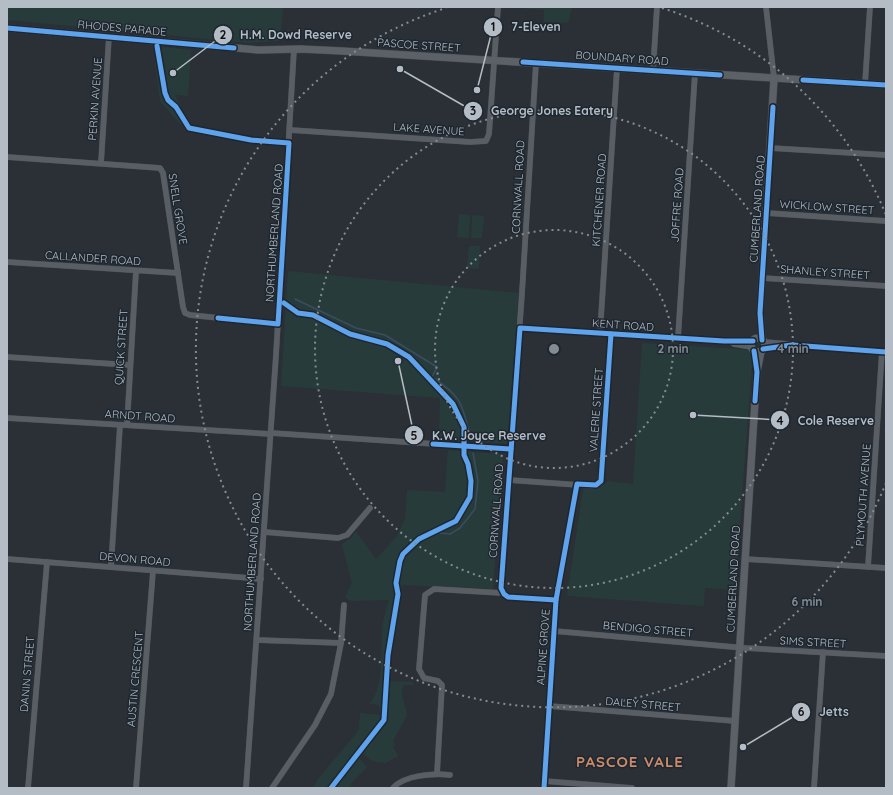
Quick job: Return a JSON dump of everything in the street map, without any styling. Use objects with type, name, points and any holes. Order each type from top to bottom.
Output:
[{"type":"main road","name":"RHODES PARADE","points":[[7,28],[258,50],[294,49]]},
{"type":"main road","name":"PASCOE STREET","points":[[294,49],[494,60]]},
{"type":"main road","name":"BOUNDARY ROAD","points":[[494,60],[886,85]]},
{"type":"main road","name":"CUMBERLAND ROAD","points":[[731,788],[774,78]]},
{"type":"street","points":[[494,60],[498,7]]},
{"type":"street","points":[[653,70],[657,7]]},
{"type":"street","name":"CUMBERLAND ROAD","points":[[766,7],[774,78]]},
{"type":"street","points":[[865,84],[870,7]]},
{"type":"street","name":"PERKIN AVENUE","points":[[101,163],[109,36]]},
{"type":"street","name":"NORTHUMBERLAND ROAD","points":[[246,788],[271,433],[294,49]]},
{"type":"street","name":"LAKE AVENUE","points":[[290,130],[484,142],[488,139],[489,134],[494,60]]},
{"type":"street","name":"CORNWALL ROAD","points":[[502,593],[501,585],[520,328],[536,63]]},
{"type":"street","name":"KITCHENER ROAD","points":[[600,333],[617,68]]},
{"type":"street","name":"JOFFRE ROAD","points":[[678,338],[695,73]]},
{"type":"street","points":[[189,128],[251,140],[289,144]]},
{"type":"street","points":[[770,148],[886,155]]},
{"type":"street","name":"SNELL GROVE","points":[[7,157],[156,166],[161,169],[183,307],[187,314],[278,324]]},
{"type":"street","name":"WICKLOW STREET","points":[[766,214],[886,221]]},
{"type":"street","name":"CALLANDER ROAD","points":[[7,262],[178,273]]},
{"type":"street","name":"QUICK STREET","points":[[111,567],[123,425],[130,365],[136,271]]},
{"type":"street","name":"SHANLEY STREET","points":[[762,278],[886,286]]},
{"type":"street","name":"KENT ROAD","points":[[520,328],[678,338],[758,345],[792,345],[884,351]]},
{"type":"street","name":"VALERIE STREET","points":[[577,484],[596,485],[600,483],[611,334]]},
{"type":"street","name":"PLYMOUTH AVENUE","points":[[868,567],[884,351]]},
{"type":"street","points":[[7,357],[130,365]]},
{"type":"street","name":"ARNDT ROAD","points":[[7,418],[271,433],[511,449]]},
{"type":"street","points":[[509,480],[577,484]]},
{"type":"street","name":"ALPINE GROVE","points":[[544,788],[556,600],[577,484]]},
{"type":"street","points":[[264,532],[338,538],[347,535],[370,508]]},
{"type":"street","name":"DEVON ROAD","points":[[7,559],[261,579]]},
{"type":"street","points":[[745,559],[886,568]]},
{"type":"street","name":"DANIN STREET","points":[[28,788],[47,562]]},
{"type":"street","name":"AUSTIN CRESCENT","points":[[136,788],[154,571]]},
{"type":"street","points":[[436,774],[442,686],[438,681],[424,678],[419,669],[425,595],[429,590],[434,589],[502,593],[505,596],[512,598],[556,600]]},
{"type":"street","points":[[272,788],[276,780],[315,725],[333,686],[341,643],[344,605]]},
{"type":"street","name":"BENDIGO STREET","points":[[554,631],[740,647]]},
{"type":"street","points":[[257,640],[341,643]]},
{"type":"street","name":"SIMS STREET","points":[[740,647],[886,656]]},
{"type":"street","points":[[814,788],[823,652]]},
{"type":"street","name":"DALEY STREET","points":[[549,706],[735,721]]},
{"type":"street","points":[[393,788],[401,782],[436,774],[450,775]]},
{"type":"street","points":[[265,788],[276,780]]},
{"type":"street","points":[[544,781],[632,788]]},
{"type":"shaded area","points":[[7,7],[283,7],[280,41],[248,43],[7,20]]},
{"type":"shaded area","points":[[507,7],[572,7],[568,23],[544,22],[544,10]]},
{"type":"shaded area","points":[[153,46],[191,50],[188,96],[175,95],[187,119],[181,125],[160,101]]},
{"type":"shaded area","points":[[459,214],[470,215],[469,238],[457,237]]},
{"type":"shaded area","points":[[472,215],[484,216],[482,238],[471,238]]},
{"type":"shaded area","points":[[469,246],[480,246],[479,269],[467,268]]},
{"type":"shaded area","points":[[288,271],[519,293],[507,444],[439,438],[440,398],[281,386]]},
{"type":"shaded area","points":[[642,343],[753,350],[735,590],[705,588],[704,606],[567,596],[583,489],[599,488],[608,481],[633,484]]},
{"type":"shaded area","points":[[448,450],[500,454],[503,457],[493,589],[402,585],[393,625],[389,681],[413,682],[413,685],[403,685],[402,695],[407,715],[393,741],[395,745],[392,745],[398,756],[384,764],[383,762],[371,760],[361,752],[357,756],[367,767],[352,782],[349,788],[313,788],[318,779],[359,730],[360,713],[380,715],[379,705],[370,704],[375,696],[380,679],[383,625],[389,600],[351,601],[345,598],[353,580],[351,580],[342,544],[351,538],[356,532],[376,559],[397,536],[405,519],[407,490],[445,492]]},
{"type":"waterway","points":[[295,299],[356,328],[385,335],[437,367],[432,377],[450,391],[460,403],[466,418],[471,440]]},
{"type":"waterway","points":[[440,533],[450,534],[460,528],[475,509],[478,481],[473,453]]},
{"type":"cycle path","points":[[7,28],[234,48]]},
{"type":"cycle path","points":[[157,46],[165,93],[168,100],[176,107],[189,128],[251,140],[289,143],[278,324],[218,318]]},
{"type":"cycle path","points":[[523,62],[720,75]]},
{"type":"cycle path","points":[[803,80],[886,85]]},
{"type":"cycle path","points":[[762,340],[760,313],[773,107]]},
{"type":"cycle path","points":[[284,303],[298,313],[313,315],[350,334],[387,344],[409,357],[453,404],[464,427],[464,455],[468,464],[471,481],[470,497],[456,521],[419,539],[403,554],[400,561],[396,583],[398,594],[388,655],[384,720],[331,788]]},
{"type":"cycle path","points":[[556,600],[508,597],[504,594],[501,588],[520,328],[724,341],[753,341]]},
{"type":"cycle path","points":[[544,788],[556,600],[577,484],[596,485],[601,481],[611,334]]},
{"type":"cycle path","points":[[763,349],[792,345],[886,352]]},
{"type":"cycle path","points":[[754,351],[757,372],[755,401]]},
{"type":"cycle path","points":[[433,444],[511,449]]},
{"type":"place","name":"George Jones Eatery","points":[[400,69]]},
{"type":"place","name":"H.M. Dowd Reserve","points":[[173,73]]},
{"type":"place","name":"7-Eleven","points":[[477,90]]},
{"type":"place","name":"K.W. Joyce Reserve","points":[[398,361]]},
{"type":"place","name":"Cole Reserve","points":[[693,415]]},
{"type":"place","name":"Jetts","points":[[743,747]]},
{"type":"district","name":"PASCOE VALE","points":[[630,762]]}]
